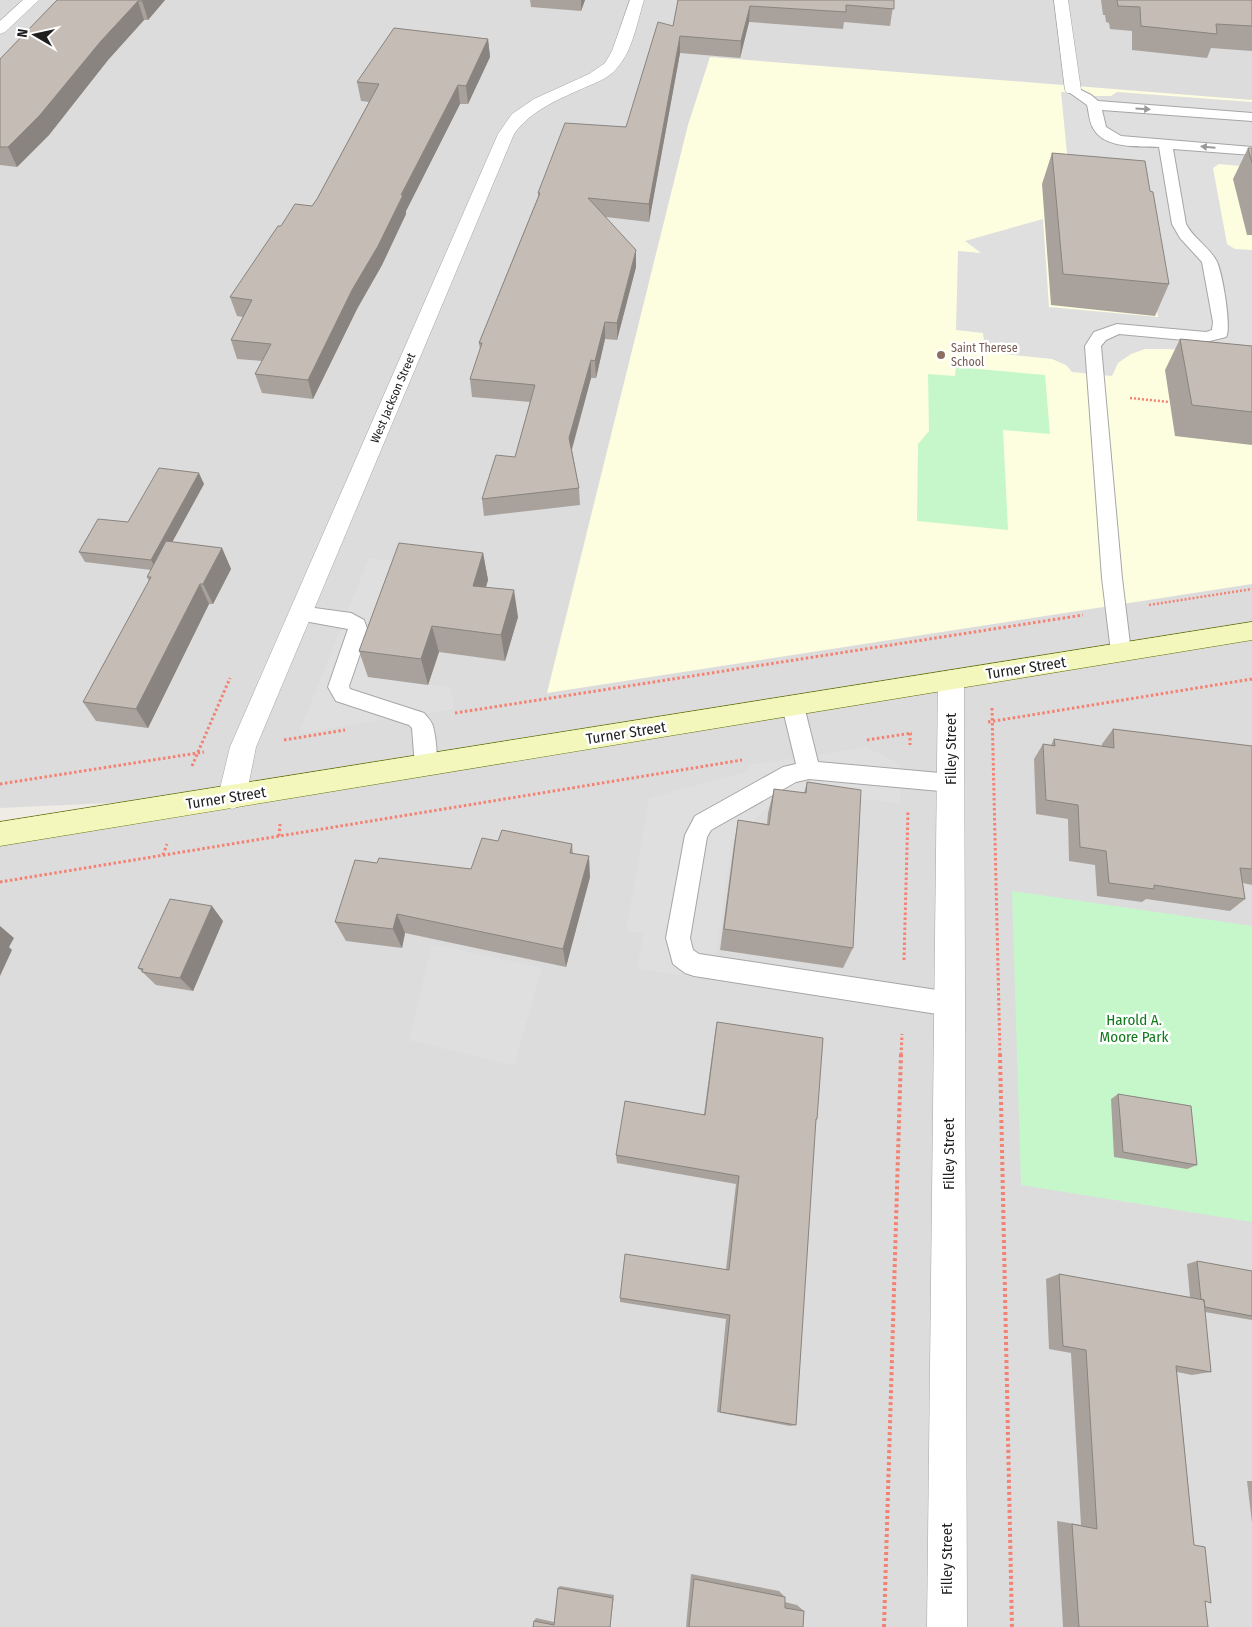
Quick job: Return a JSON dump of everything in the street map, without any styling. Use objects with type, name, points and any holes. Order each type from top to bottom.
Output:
[{"type":"street","points":[[0,29],[32,0]]},
{"type":"street","name":"West Jackson Street","points":[[232,797],[242,746],[506,134],[518,117],[540,102],[595,77],[611,66],[620,51],[637,0]]},
{"type":"street","points":[[1061,0],[1073,90]]},
{"type":"street","name":"Turner Street","points":[[0,834],[1252,631]]},
{"type":"street","name":"Filley Street","points":[[947,1627],[952,680]]},
{"type":"lane","points":[[1073,90],[1078,95],[1090,100],[1094,105],[1098,127],[1105,134],[1118,140],[1252,151]]},
{"type":"lane","points":[[1094,105],[1252,117]]},
{"type":"lane","points":[[1121,652],[1093,346],[1100,336],[1117,329],[1206,337],[1220,333],[1221,322],[1210,262],[1206,255],[1183,234],[1179,224],[1165,144]]},
{"type":"lane","points":[[300,614],[350,621],[356,625],[358,631],[338,687],[343,695],[416,719],[422,725],[426,766]]},
{"type":"lane","points":[[793,706],[807,760]]},
{"type":"lane","points":[[807,760],[909,779],[951,784]]},
{"type":"lane","points":[[807,760],[791,774],[703,824],[696,835],[678,938],[682,956],[694,965],[950,1004]]},
{"type":"path","points":[[1097,395],[1169,402]]},
{"type":"path","points":[[416,719],[1252,589]]},
{"type":"path","points":[[990,630],[1012,1627]]},
{"type":"path","points":[[0,882],[279,836],[807,760],[910,733],[992,722],[1252,679]]},
{"type":"path","points":[[289,739],[292,730]]},
{"type":"path","points":[[0,784],[348,730]]},
{"type":"path","points":[[884,1627],[910,733]]},
{"type":"path","points":[[279,836],[284,789]]},
{"type":"shaded area","points":[[0,0],[1252,0],[1252,1627],[0,1627],[0,834],[217,798],[0,808]]},
{"type":"shaded area","name":"Saint Therese School","points":[[710,57],[1252,100],[1252,584],[547,693],[688,125]]},
{"type":"shaded area","points":[[1061,92],[1111,96],[1117,92],[1252,102],[1252,167],[1219,164],[1213,168],[1227,244],[1235,249],[1252,250],[1252,357],[1168,349],[1145,349],[1131,354],[1118,363],[1112,376],[1072,372],[1066,365],[1052,359],[985,352],[983,333],[956,330],[958,251],[981,253],[965,241],[1043,219],[1049,307],[1158,317],[1147,248],[1163,249],[1158,219],[1139,217],[1070,184]]},
{"type":"shaded area","points":[[369,558],[408,563],[366,676],[451,688],[454,709],[299,733]]},
{"type":"shaded area","points":[[866,747],[900,764],[900,803],[853,798],[774,802],[732,839],[713,980],[637,969],[643,933],[626,931],[649,798],[746,772],[751,765]]},
{"type":"shaded area","points":[[432,944],[542,968],[514,1066],[409,1040]]},
{"type":"green space","points":[[956,367],[1045,375],[1050,434],[1003,430],[1008,530],[917,521],[918,444],[929,431],[928,374],[955,376]]},
{"type":"green space","name":"Harold A. Moore Park","points":[[1012,891],[1252,926],[1252,1222],[1021,1185]]},
{"type":"building","points":[[57,0],[143,0],[138,1],[101,41],[40,115],[8,147],[0,147],[0,59]]},
{"type":"building","points":[[678,0],[894,0],[894,9],[846,5],[846,12],[750,6],[741,41],[680,36],[649,204],[588,198],[636,250],[617,323],[605,322],[595,361],[591,360],[569,438],[579,488],[482,499],[496,455],[515,457],[535,385],[470,379],[482,343],[479,343],[540,193],[538,193],[565,123],[626,127],[658,22],[673,26]]},
{"type":"building","points":[[1117,0],[1252,0],[1252,26],[1216,24],[1217,34],[1141,26],[1140,7],[1118,6]]},
{"type":"building","points":[[394,28],[488,39],[466,86],[458,85],[401,195],[403,195],[378,246],[352,290],[308,380],[255,374],[271,344],[231,340],[252,300],[230,297],[295,204],[312,206],[317,199],[379,84],[357,82]]},
{"type":"building","points":[[1248,148],[1252,148],[1252,163]]},
{"type":"building","points":[[1052,153],[1145,161],[1150,191],[1153,192],[1169,284],[1063,274]]},
{"type":"building","points":[[1180,339],[1252,346],[1252,412],[1192,405]]},
{"type":"building","points":[[159,468],[199,473],[151,560],[79,552],[98,519],[128,522]]},
{"type":"building","points":[[166,541],[222,548],[203,584],[200,584],[136,709],[83,702],[151,577],[147,577]]},
{"type":"building","points":[[399,543],[483,553],[473,586],[514,590],[501,635],[432,626],[421,659],[359,651]]},
{"type":"building","points":[[1113,729],[1252,746],[1252,869],[1240,868],[1245,899],[1154,885],[1154,889],[1109,883],[1106,851],[1080,847],[1078,805],[1046,800],[1043,744],[1055,746],[1054,739],[1114,748]]},
{"type":"building","points":[[807,782],[861,790],[853,948],[724,929],[738,820],[769,825],[774,789],[806,793]]},
{"type":"building","points":[[502,830],[572,844],[570,853],[589,856],[563,949],[397,914],[393,929],[335,922],[355,860],[377,863],[379,858],[471,869],[482,838],[498,841]]},
{"type":"building","points":[[170,899],[212,906],[180,978],[142,972],[143,969],[138,968]]},
{"type":"building","points":[[717,1022],[823,1038],[796,1425],[720,1412],[730,1315],[620,1298],[625,1254],[729,1270],[739,1176],[616,1155],[625,1101],[705,1115]]},
{"type":"building","points":[[1118,1094],[1191,1106],[1197,1165],[1123,1152]]},
{"type":"building","points":[[1197,1261],[1252,1271],[1252,1316],[1205,1307],[1204,1300],[1201,1299]]},
{"type":"building","points":[[1059,1274],[1204,1300],[1211,1372],[1176,1366],[1194,1545],[1205,1547],[1211,1603],[1205,1601],[1208,1627],[1079,1627],[1072,1524],[1097,1529],[1086,1350],[1063,1346]]},
{"type":"building","points":[[694,1579],[785,1597],[785,1608],[804,1611],[803,1627],[689,1627]]},
{"type":"building","points":[[558,1588],[613,1598],[610,1627],[533,1627],[534,1621],[554,1625]]},
{"type":"place","name":"Saint Therese School","points":[[941,355]]}]
